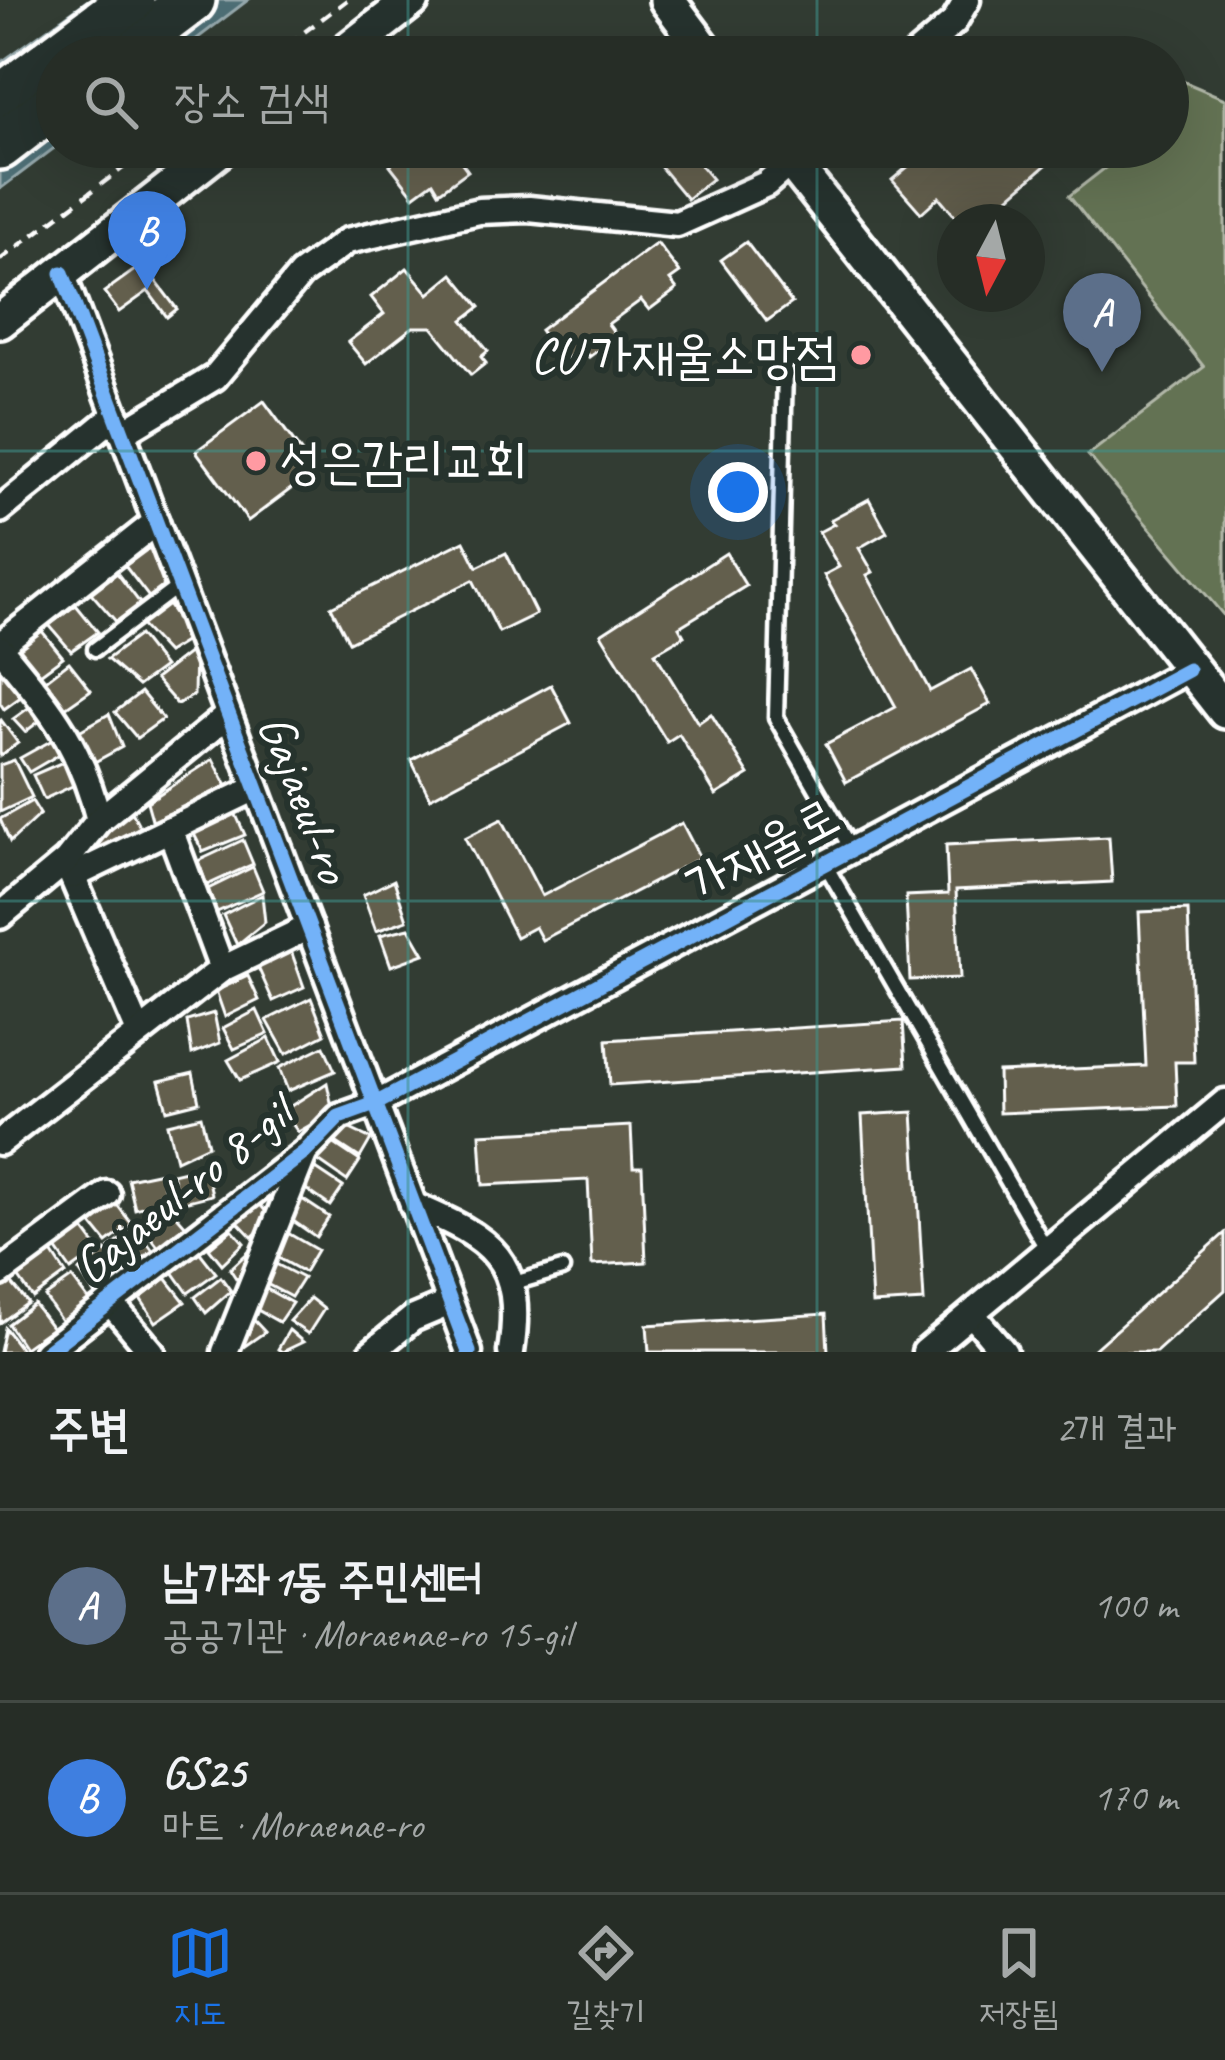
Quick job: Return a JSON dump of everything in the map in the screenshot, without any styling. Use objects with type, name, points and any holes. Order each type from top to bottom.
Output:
[{"type":"highway","points":[[72,36],[94,0]]},
{"type":"highway","points":[[83,36],[131,0]]},
{"type":"highway","points":[[145,36],[193,0]]},
{"type":"highway","points":[[0,98],[36,71]]},
{"type":"highway","points":[[0,146],[36,119]]},
{"type":"main road","points":[[365,36],[412,0]]},
{"type":"main road","points":[[667,0],[694,36]]},
{"type":"main road","points":[[0,321],[196,168]]},
{"type":"main road","points":[[805,168],[1188,670],[1225,711]]},
{"type":"street","points":[[938,36],[954,22],[967,0]]},
{"type":"street","points":[[0,510],[119,424],[215,376],[301,274],[347,242],[479,211],[529,209],[677,224],[731,204],[766,184],[780,168]]},
{"type":"street","name":"Gajaeul-ro","points":[[62,273],[469,1352]]},
{"type":"street","points":[[99,820],[85,766],[60,721],[0,646],[156,522]]},
{"type":"street","name":"가재울로","points":[[375,1104],[1188,670]]},
{"type":"street","points":[[1,910],[69,869],[99,820],[229,715]]},
{"type":"street","name":"Gajaeul-ro","points":[[69,869],[256,788]]},
{"type":"street","points":[[170,829],[222,969]]},
{"type":"street","points":[[69,869],[138,1030]]},
{"type":"street","points":[[0,1142],[222,969],[308,927]]},
{"type":"street","points":[[925,1352],[1225,1102]]},
{"type":"street","name":"Gajaeul-ro 8-gil","points":[[46,1352],[305,1152],[339,1117],[375,1104]]},
{"type":"street","name":"Gajaeul-ro 8-gil","points":[[225,1352],[305,1152]]},
{"type":"street","points":[[0,1273],[107,1194]]},
{"type":"street","points":[[413,1205],[464,1227],[504,1258],[514,1283],[511,1352]]},
{"type":"street","points":[[110,1302],[152,1352]]},
{"type":"street","points":[[372,1352],[412,1319],[450,1303]]},
{"type":"street","points":[[972,1314],[1004,1352]]},
{"type":"lane","points":[[785,370],[776,718],[851,849]]},
{"type":"lane","points":[[95,649],[179,585]]},
{"type":"lane","points":[[825,864],[1048,1251]]},
{"type":"lane","points":[[514,1283],[562,1269]]},
{"type":"path","points":[[299,36],[347,0]]},
{"type":"path","points":[[0,260],[123,168]]},
{"type":"green space","points":[[1189,84],[1225,99],[1225,617],[1088,455],[1204,367],[1069,196],[1105,168],[1189,168]]},
{"type":"water","points":[[88,0],[248,0],[201,36],[38,36]]},
{"type":"water","points":[[36,37],[36,162],[0,189],[0,63]]},
{"type":"building","points":[[392,168],[468,171],[439,192],[433,182],[414,196]]},
{"type":"building","points":[[661,168],[703,168],[712,179],[687,199]]},
{"type":"building","points":[[906,168],[1043,168],[1001,204],[945,204],[939,197],[921,213],[892,180]]},
{"type":"building","points":[[746,242],[792,303],[767,321],[721,260]]},
{"type":"building","points":[[657,243],[680,273],[670,280],[677,289],[649,310],[641,300],[608,324],[617,336],[589,357],[582,347],[563,362],[540,330]]},
{"type":"building","points":[[143,264],[177,309],[167,317],[148,291],[119,312],[104,292]]},
{"type":"building","points":[[407,268],[429,294],[453,274],[480,307],[463,320],[488,351],[481,357],[486,363],[471,375],[432,327],[413,327],[366,364],[348,342],[384,314],[371,297]]},
{"type":"building","name":"성은감리교회","points":[[264,401],[315,471],[248,521],[196,451]]},
{"type":"building","points":[[869,499],[887,532],[859,548],[873,572],[867,575],[930,691],[971,669],[990,704],[846,782],[826,744],[896,707],[824,575],[839,567],[819,532],[834,524],[830,520]]},
{"type":"building","points":[[464,541],[477,567],[506,553],[536,614],[499,632],[473,580],[349,642],[331,607]]},
{"type":"building","points":[[152,546],[173,584],[151,600],[125,566]]},
{"type":"building","points":[[726,553],[746,586],[679,627],[684,636],[655,653],[698,723],[711,714],[749,775],[716,795],[679,734],[667,742],[601,634]]},
{"type":"building","points":[[117,573],[143,607],[119,625],[91,593]]},
{"type":"building","points":[[166,602],[191,638],[167,653],[139,623]]},
{"type":"building","points":[[76,605],[98,632],[71,651],[49,625]]},
{"type":"building","points":[[41,630],[63,657],[36,677],[14,651]]},
{"type":"building","points":[[139,635],[164,667],[138,686],[107,659]]},
{"type":"building","points":[[195,648],[194,695],[177,704],[155,679]]},
{"type":"building","points":[[0,662],[29,691],[4,709],[0,703]]},
{"type":"building","points":[[69,662],[91,690],[65,708],[43,682]]},
{"type":"building","points":[[551,685],[571,723],[430,798],[411,760]]},
{"type":"building","points":[[141,692],[163,719],[137,738],[115,712]]},
{"type":"building","points":[[34,704],[45,717],[25,732],[13,719]]},
{"type":"building","points":[[109,714],[122,747],[91,764],[74,734]]},
{"type":"building","points":[[0,721],[18,743],[0,756]]},
{"type":"building","points":[[56,738],[65,751],[29,772],[20,758]]},
{"type":"building","points":[[72,758],[81,782],[44,799],[33,775]]},
{"type":"building","points":[[213,759],[228,788],[153,823],[147,802]]},
{"type":"building","points":[[14,760],[32,797],[0,812],[0,765]]},
{"type":"building","points":[[32,801],[40,814],[10,842],[0,819]]},
{"type":"building","points":[[232,806],[245,835],[203,852],[190,826]]},
{"type":"building","points":[[132,812],[140,827],[94,859],[91,844]]},
{"type":"building","points":[[502,819],[542,896],[682,823],[700,858],[542,940],[535,927],[516,937],[465,838]]},
{"type":"building","points":[[1109,837],[1112,882],[956,890],[960,978],[910,980],[906,896],[948,894],[946,845]]},
{"type":"building","points":[[243,840],[253,864],[207,885],[198,861]]},
{"type":"building","points":[[253,867],[263,891],[217,912],[208,889]]},
{"type":"building","points":[[394,880],[407,920],[376,931],[363,895]]},
{"type":"building","points":[[262,895],[265,922],[237,945],[223,915]]},
{"type":"building","points":[[1188,910],[1194,1062],[1175,1062],[1177,1106],[999,1113],[998,1072],[1146,1066],[1139,912]]},
{"type":"building","points":[[409,928],[424,954],[391,966],[380,935]]},
{"type":"building","points":[[290,948],[304,987],[273,1001],[257,965]]},
{"type":"building","points":[[248,976],[259,1000],[225,1017],[216,991]]},
{"type":"building","points":[[311,998],[325,1034],[286,1054],[267,1020]]},
{"type":"building","points":[[257,1010],[268,1034],[234,1049],[223,1028]]},
{"type":"building","points":[[214,1013],[220,1043],[192,1054],[187,1021]]},
{"type":"building","points":[[903,1021],[906,1066],[610,1085],[607,1040]]},
{"type":"building","points":[[269,1038],[280,1062],[240,1080],[228,1060]]},
{"type":"building","points":[[324,1046],[335,1071],[288,1091],[279,1068]]},
{"type":"building","points":[[193,1073],[199,1102],[167,1110],[159,1081]]},
{"type":"building","points":[[327,1083],[333,1112],[298,1132],[283,1111]]},
{"type":"building","points":[[913,1112],[924,1301],[872,1304],[862,1115]]},
{"type":"building","points":[[201,1116],[208,1145],[176,1160],[167,1124]]},
{"type":"building","points":[[631,1126],[633,1167],[642,1167],[646,1262],[592,1265],[588,1180],[483,1185],[480,1134]]},
{"type":"building","points":[[348,1128],[371,1139],[360,1158],[331,1139]]},
{"type":"building","points":[[333,1143],[360,1161],[347,1181],[317,1160]]},
{"type":"building","points":[[206,1166],[212,1195],[180,1203],[172,1174]]},
{"type":"building","points":[[316,1169],[343,1187],[330,1206],[300,1185]]},
{"type":"building","points":[[161,1172],[167,1200],[135,1209],[128,1179]]},
{"type":"building","points":[[302,1199],[329,1217],[316,1237],[286,1216]]},
{"type":"building","points":[[115,1202],[132,1224],[107,1243],[90,1222]]},
{"type":"building","points":[[258,1202],[272,1219],[252,1237],[234,1218]]},
{"type":"building","points":[[166,1203],[186,1226],[159,1248],[141,1225]]},
{"type":"building","points":[[81,1226],[99,1250],[71,1270],[54,1246]]},
{"type":"building","points":[[136,1228],[154,1252],[126,1272],[110,1248]]},
{"type":"building","points":[[232,1229],[244,1243],[222,1264],[209,1248]]},
{"type":"building","points":[[286,1232],[317,1250],[304,1272],[275,1256]]},
{"type":"building","points":[[1225,1233],[1225,1290],[1156,1352],[1091,1352]]},
{"type":"building","points":[[254,1247],[243,1289],[230,1269]]},
{"type":"building","points":[[198,1250],[216,1273],[188,1293],[171,1269]]},
{"type":"building","points":[[51,1251],[66,1274],[33,1298],[16,1274]]},
{"type":"building","points":[[106,1251],[124,1275],[95,1295],[79,1271]]},
{"type":"building","points":[[272,1262],[303,1278],[291,1297],[263,1282]]},
{"type":"building","points":[[221,1277],[231,1291],[206,1313],[195,1297]]},
{"type":"building","points":[[72,1278],[90,1302],[62,1322],[45,1297]]},
{"type":"building","points":[[166,1278],[185,1302],[156,1322],[140,1298]]},
{"type":"building","points":[[9,1280],[28,1303],[0,1323],[0,1286]]},
{"type":"building","points":[[265,1288],[292,1303],[279,1322],[256,1309]]},
{"type":"building","points":[[310,1298],[324,1309],[308,1334],[289,1321]]},
{"type":"building","points":[[34,1304],[52,1328],[24,1348],[8,1324]]},
{"type":"building","points":[[826,1314],[828,1352],[649,1352],[647,1325]]},
{"type":"building","points":[[252,1318],[265,1332],[236,1352],[234,1348]]},
{"type":"building","points":[[5,1328],[23,1352],[0,1352]]},
{"type":"building","points":[[289,1330],[303,1342],[282,1352],[278,1349]]},
{"type":"cycle path","points":[[62,273],[469,1352]]},
{"type":"cycle path","points":[[46,1352],[305,1152],[339,1117],[375,1104],[1188,670]]},
{"type":"place","name":"GS25","points":[[147,290]]},
{"type":"place","name":"CU 가재울소망점","points":[[861,355]]},
{"type":"place","name":"남가좌1동 주민센터","points":[[1102,372]]},
{"type":"place","name":"성은감리교회","points":[[256,461]]}]
